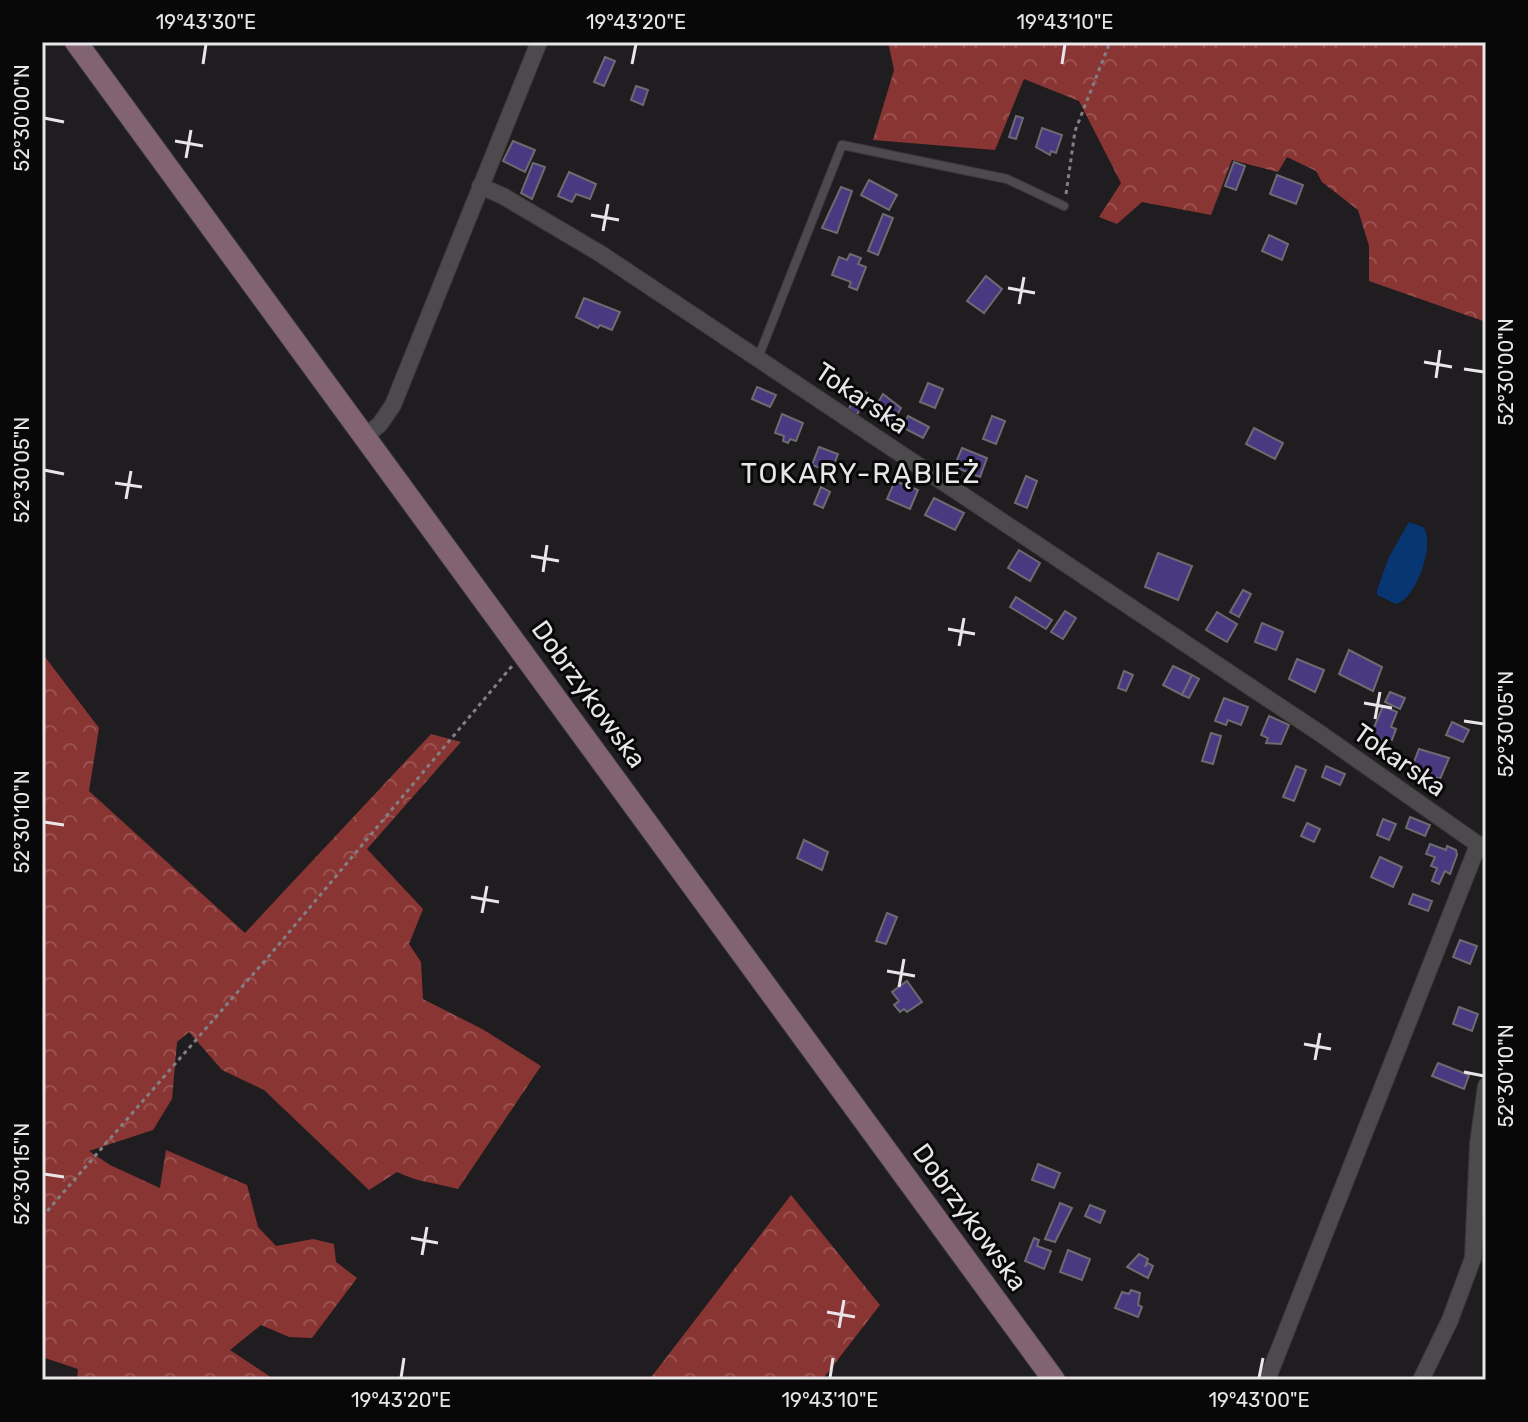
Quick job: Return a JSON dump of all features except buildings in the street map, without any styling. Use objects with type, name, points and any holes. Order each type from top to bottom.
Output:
[{"type":"main road","name":"Dobrzykowska","points":[[76,42],[1054,1380]]},
{"type":"street","points":[[366,436],[380,424],[393,405],[539,42]]},
{"type":"street","name":"Tokarska","points":[[480,186],[503,196],[601,254],[1321,734],[1482,847],[1267,1380]]},
{"type":"street","points":[[1421,1380],[1450,1320],[1473,1258],[1478,1144],[1486,1086]]},
{"type":"lane","points":[[758,358],[842,145],[1007,179],[1064,206]]},
{"type":"path","points":[[1064,206],[1075,131],[1110,42]]},
{"type":"path","points":[[42,1217],[275,949],[523,652]]},
{"type":"green space","points":[[888,42],[1486,42],[1486,322],[1369,281],[1369,246],[1358,210],[1322,182],[1316,171],[1287,157],[1278,172],[1232,160],[1211,215],[1142,202],[1117,224],[1099,217],[1121,183],[1079,101],[1024,79],[995,150],[873,140],[894,70]]},
{"type":"green space","points":[[42,653],[99,728],[89,791],[245,933],[431,734],[461,742],[367,849],[423,909],[409,944],[421,962],[423,999],[484,1030],[541,1066],[458,1189],[397,1172],[369,1190],[264,1090],[222,1070],[189,1032],[177,1042],[172,1099],[153,1130],[89,1151],[110,1165],[160,1188],[166,1150],[247,1185],[258,1227],[276,1246],[313,1239],[334,1244],[336,1262],[357,1278],[312,1338],[289,1337],[261,1325],[230,1350],[275,1380],[77,1380],[78,1369],[42,1357]]},
{"type":"green space","points":[[791,1195],[880,1305],[822,1380],[649,1380]]},
{"type":"water","points":[[1409,522],[1423,527],[1427,545],[1417,582],[1396,604],[1377,595],[1377,590],[1389,557]]},
{"type":"district","name":"TOKARY-RĄBIEŻ","points":[[861,473]]}]
